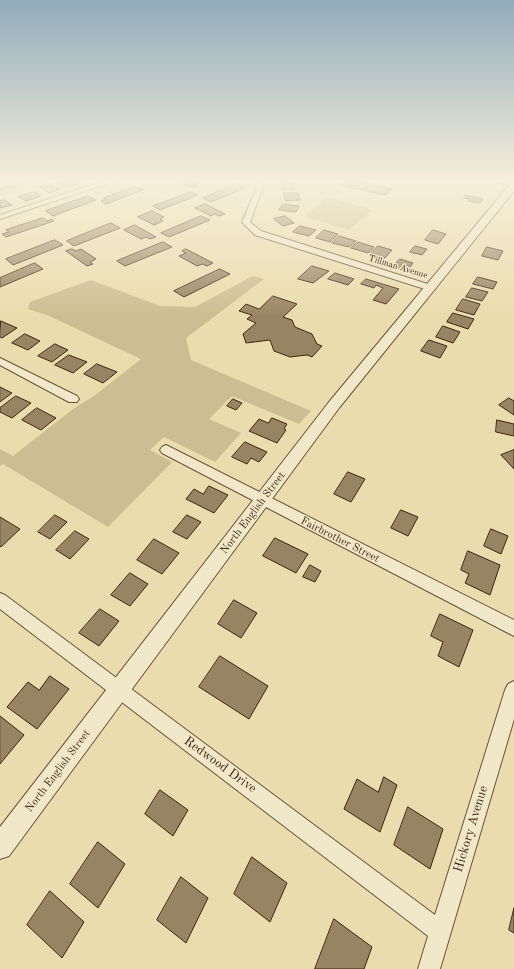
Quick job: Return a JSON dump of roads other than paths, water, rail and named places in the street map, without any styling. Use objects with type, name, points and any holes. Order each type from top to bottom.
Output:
[{"type":"street","name":"Tillman Avenue","points":[[251,226],[258,233],[431,288]]},
{"type":"street","name":"North English Street","points":[[0,847],[334,405],[480,226]]},
{"type":"street","points":[[0,361],[73,399]]},
{"type":"street","name":"Fairbrother Street","points":[[166,450],[262,501],[514,628]]},
{"type":"street","name":"Redwood Drive","points":[[0,600],[440,932]]},
{"type":"street","name":"Hickory Avenue","points":[[429,969],[514,690]]}]
